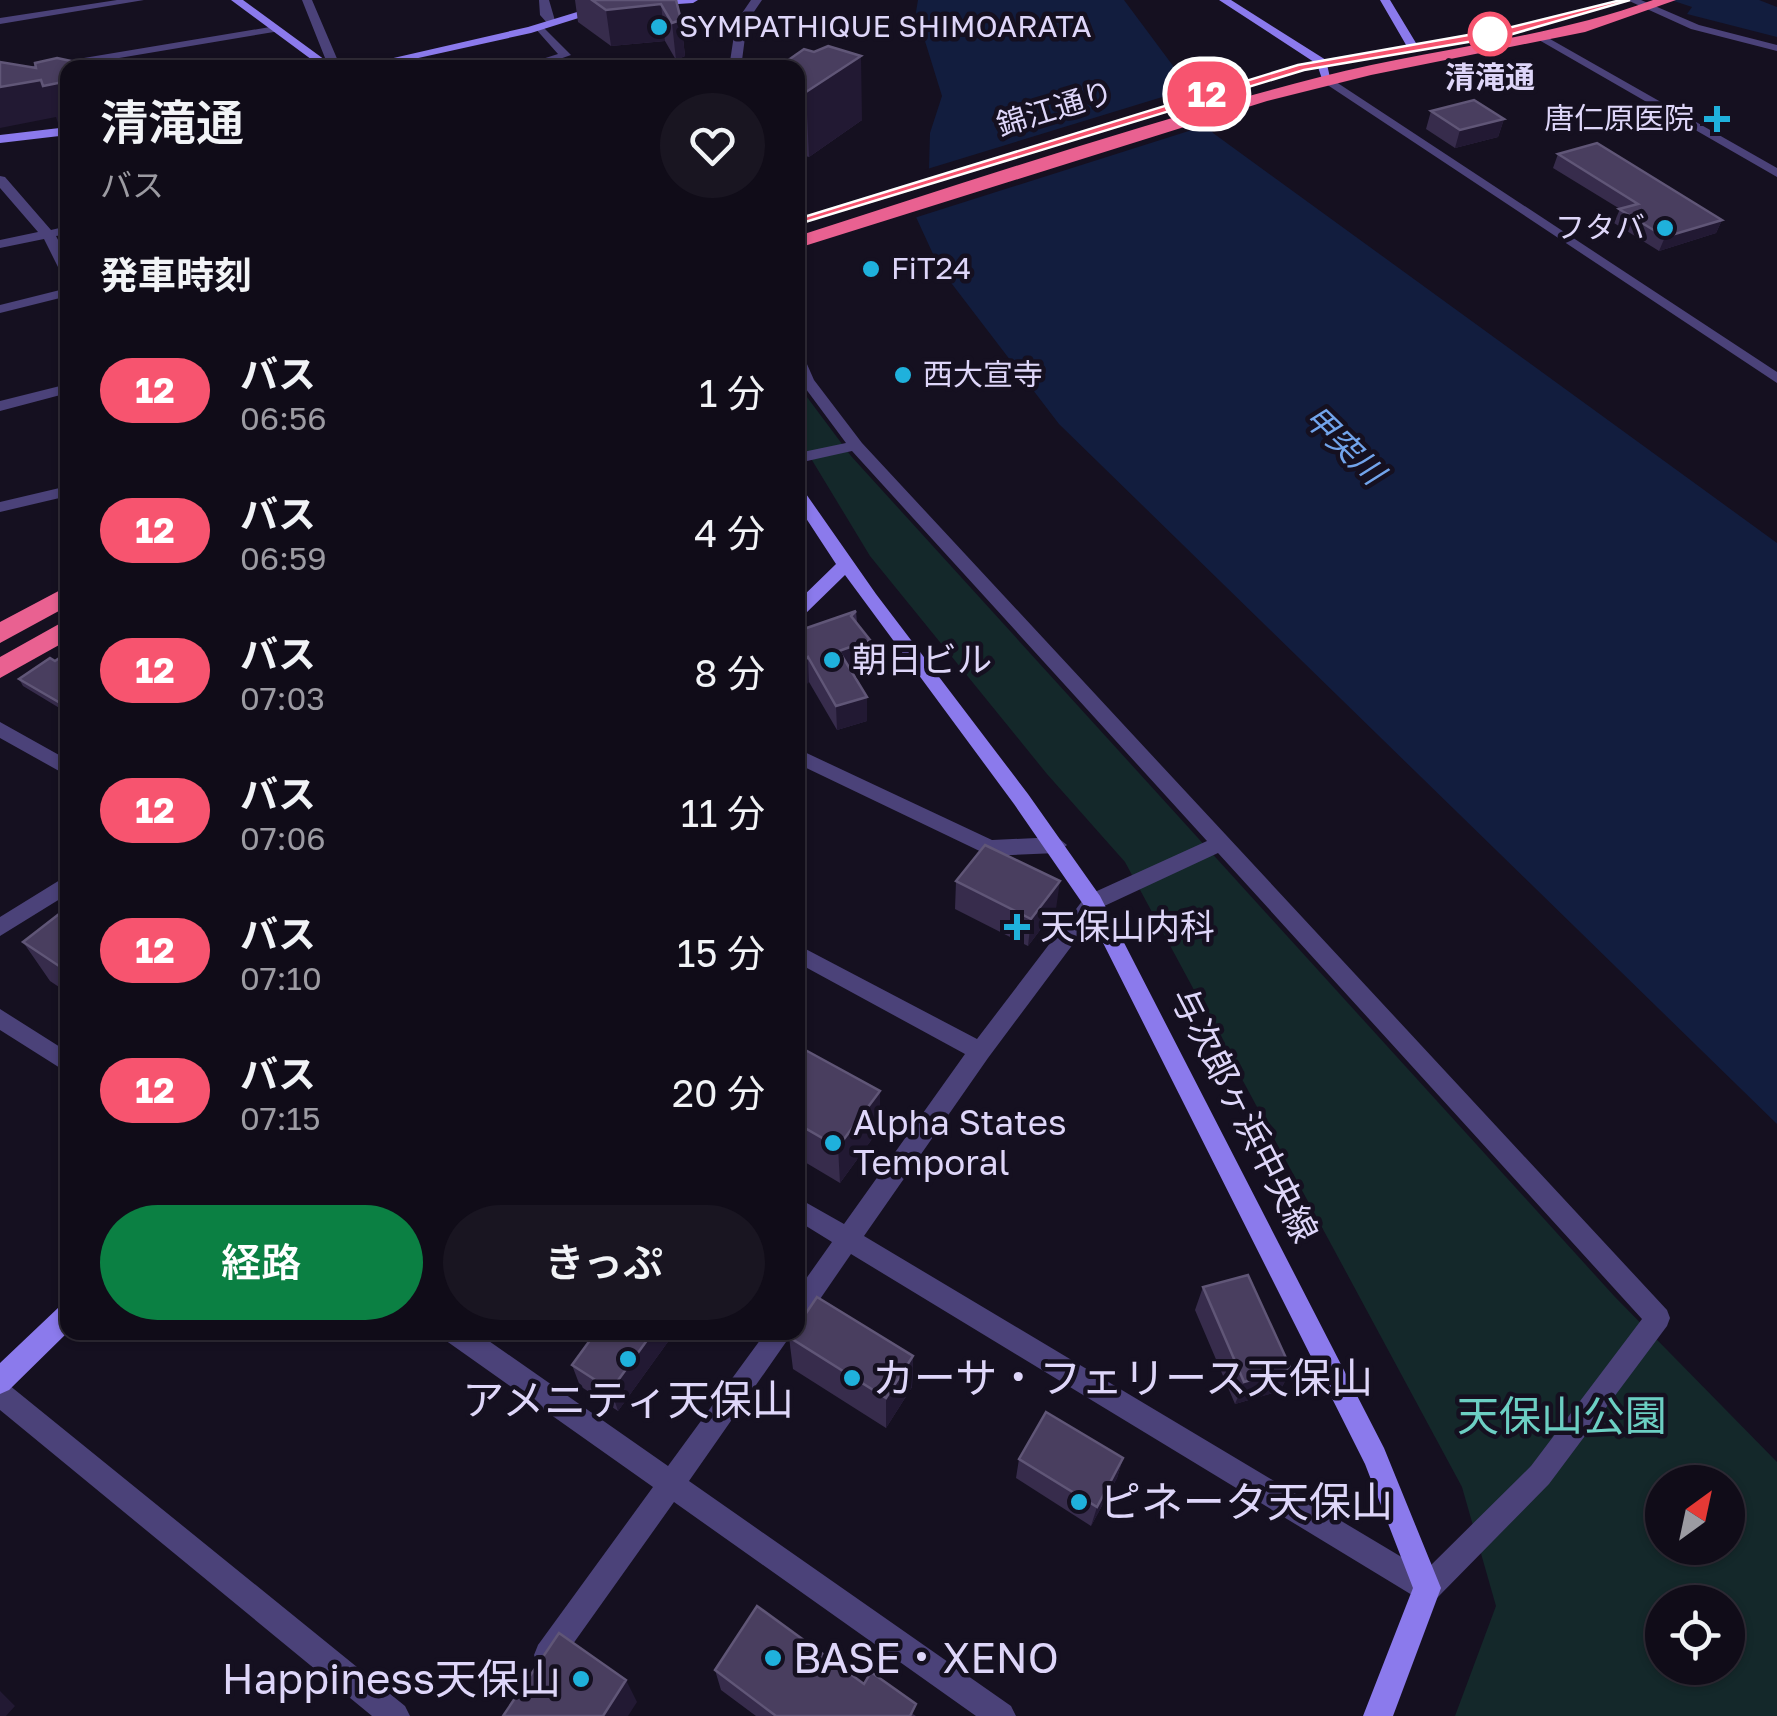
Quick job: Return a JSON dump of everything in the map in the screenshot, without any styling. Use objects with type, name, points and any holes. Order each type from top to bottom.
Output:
[{"type":"highway","name":"錦江通り","points":[[1325,71],[1543,38],[1647,2]]},
{"type":"highway","name":"錦江通り","points":[[805,239],[899,200],[1221,99],[1413,48],[1647,2]]},
{"type":"highway","name":"錦江通り","points":[[805,220],[899,200]]},
{"type":"highway","points":[[0,634],[60,599]]},
{"type":"highway","points":[[0,669],[60,633]]},
{"type":"street","points":[[0,22],[139,0]]},
{"type":"street","points":[[236,0],[321,60]]},
{"type":"street","points":[[307,0],[330,60]]},
{"type":"street","points":[[544,0],[546,24],[565,55],[548,60]]},
{"type":"street","points":[[638,4],[693,0]]},
{"type":"street","points":[[735,60],[736,36],[747,8],[757,0]]},
{"type":"street","points":[[1224,0],[1777,379]]},
{"type":"street","points":[[1385,0],[1413,48]]},
{"type":"street","points":[[1647,2],[1695,28],[1777,48]]},
{"type":"street","points":[[390,60],[609,7]]},
{"type":"street","points":[[86,60],[276,29]]},
{"type":"street","points":[[1543,38],[1777,173]]},
{"type":"street","points":[[0,74],[60,64]]},
{"type":"street","points":[[0,139],[60,132]]},
{"type":"street","points":[[0,180],[48,236],[60,258]]},
{"type":"street","points":[[0,244],[60,232]]},
{"type":"street","points":[[0,308],[60,294]]},
{"type":"street","points":[[805,374],[856,446],[1658,1318],[1540,1475],[1427,1588],[1378,1716]]},
{"type":"street","points":[[0,406],[60,390]]},
{"type":"street","points":[[805,457],[856,446]]},
{"type":"street","points":[[0,507],[60,493]]},
{"type":"street","name":"与次郎ヶ浜中央線","points":[[805,506],[844,566],[1057,846],[1093,902],[1375,1457],[1427,1588]]},
{"type":"street","points":[[805,603],[844,566]]},
{"type":"street","points":[[0,729],[60,758]]},
{"type":"street","points":[[805,759],[990,848],[1057,846]]},
{"type":"street","points":[[805,1300],[980,1051],[1093,902],[1218,844]]},
{"type":"street","points":[[0,928],[60,889]]},
{"type":"street","points":[[805,957],[980,1051]]},
{"type":"street","points":[[0,1018],[60,1059]]},
{"type":"street","points":[[805,1212],[1427,1588]]},
{"type":"street","points":[[0,1382],[60,1323]]},
{"type":"street","points":[[465,1340],[1000,1716]]},
{"type":"street","points":[[527,1684],[775,1340]]},
{"type":"street","points":[[0,1394],[395,1716]]},
{"type":"green space","name":"天保山公園","points":[[805,394],[851,456],[1615,1297],[1777,1462],[1777,1716],[1455,1716],[1496,1606],[1462,1487],[1125,862],[1047,774],[870,556],[805,449]]},
{"type":"water","name":"甲突川","points":[[918,0],[1124,0],[1188,86],[1213,133],[1777,543],[1777,1124],[1059,424],[939,267],[916,217],[929,168],[930,133],[942,96],[916,12]]},
{"type":"water","points":[[1671,0],[1759,0],[1777,7],[1777,37],[1687,14],[1692,7]]},
{"type":"pier","points":[[1195,87],[1214,123],[911,219],[924,170]]},
{"type":"building","points":[[592,0],[676,0],[681,20],[672,23],[661,4],[606,10]]},
{"type":"building","points":[[828,46],[861,56],[806,92],[805,60],[788,60],[804,49],[814,52]]},
{"type":"building","points":[[57,58],[66,60],[60,60],[60,83],[43,86],[41,80],[0,87],[0,62],[36,68],[35,63]]},
{"type":"building","points":[[1474,100],[1504,119],[1460,130],[1431,111]]},
{"type":"building","points":[[1597,143],[1722,220],[1665,237],[1619,209],[1638,204],[1558,154]]},
{"type":"building","points":[[856,611],[851,616],[870,640],[839,651],[867,697],[836,706],[808,657],[805,660],[805,629]]},
{"type":"building","points":[[50,658],[55,661],[60,658],[60,703],[19,679]]},
{"type":"building","points":[[985,845],[1060,881],[1031,919],[956,881]]},
{"type":"building","points":[[60,913],[60,967],[23,942]]},
{"type":"building","points":[[805,1050],[880,1091],[838,1147],[805,1128]]},
{"type":"building","points":[[1248,1275],[1291,1369],[1244,1382],[1203,1287]]},
{"type":"building","points":[[817,1297],[913,1356],[886,1398],[794,1340],[805,1340],[805,1315]]},
{"type":"building","points":[[590,1340],[647,1340],[611,1390],[572,1365]]},
{"type":"building","points":[[1046,1412],[1123,1458],[1097,1507],[1019,1459]]},
{"type":"building","points":[[757,1606],[864,1684],[871,1672],[916,1704],[910,1716],[776,1716],[715,1670]]},
{"type":"building","points":[[559,1633],[626,1680],[603,1716],[503,1716]]},
{"type":"bus line","name":"12","points":[[805,219],[1302,67],[1509,31],[1625,0]]},
{"type":"place","name":"SYMPATHIQUE SHIMOARATA","points":[[659,27]]},
{"type":"place","name":"清滝通","points":[[1490,34]]},
{"type":"place","name":"唐仁原医院","points":[[1717,119]]},
{"type":"place","name":"フタバ","points":[[1665,228]]},
{"type":"place","name":"FiT24","points":[[871,269]]},
{"type":"place","name":"西大宣寺","points":[[903,375]]},
{"type":"place","name":"朝日ビル","points":[[832,660]]},
{"type":"place","name":"天保山内科","points":[[1017,927]]},
{"type":"place","name":"Alpha States Temporal","points":[[833,1143]]},
{"type":"place","name":"アメニティ天保山","points":[[628,1359]]},
{"type":"place","name":"カーサ・フェリース天保山","points":[[852,1378]]},
{"type":"place","name":"ピネータ天保山","points":[[1079,1502]]},
{"type":"place","name":"BASE・XENO","points":[[773,1658]]},
{"type":"place","name":"Happiness天保山","points":[[581,1679]]}]
